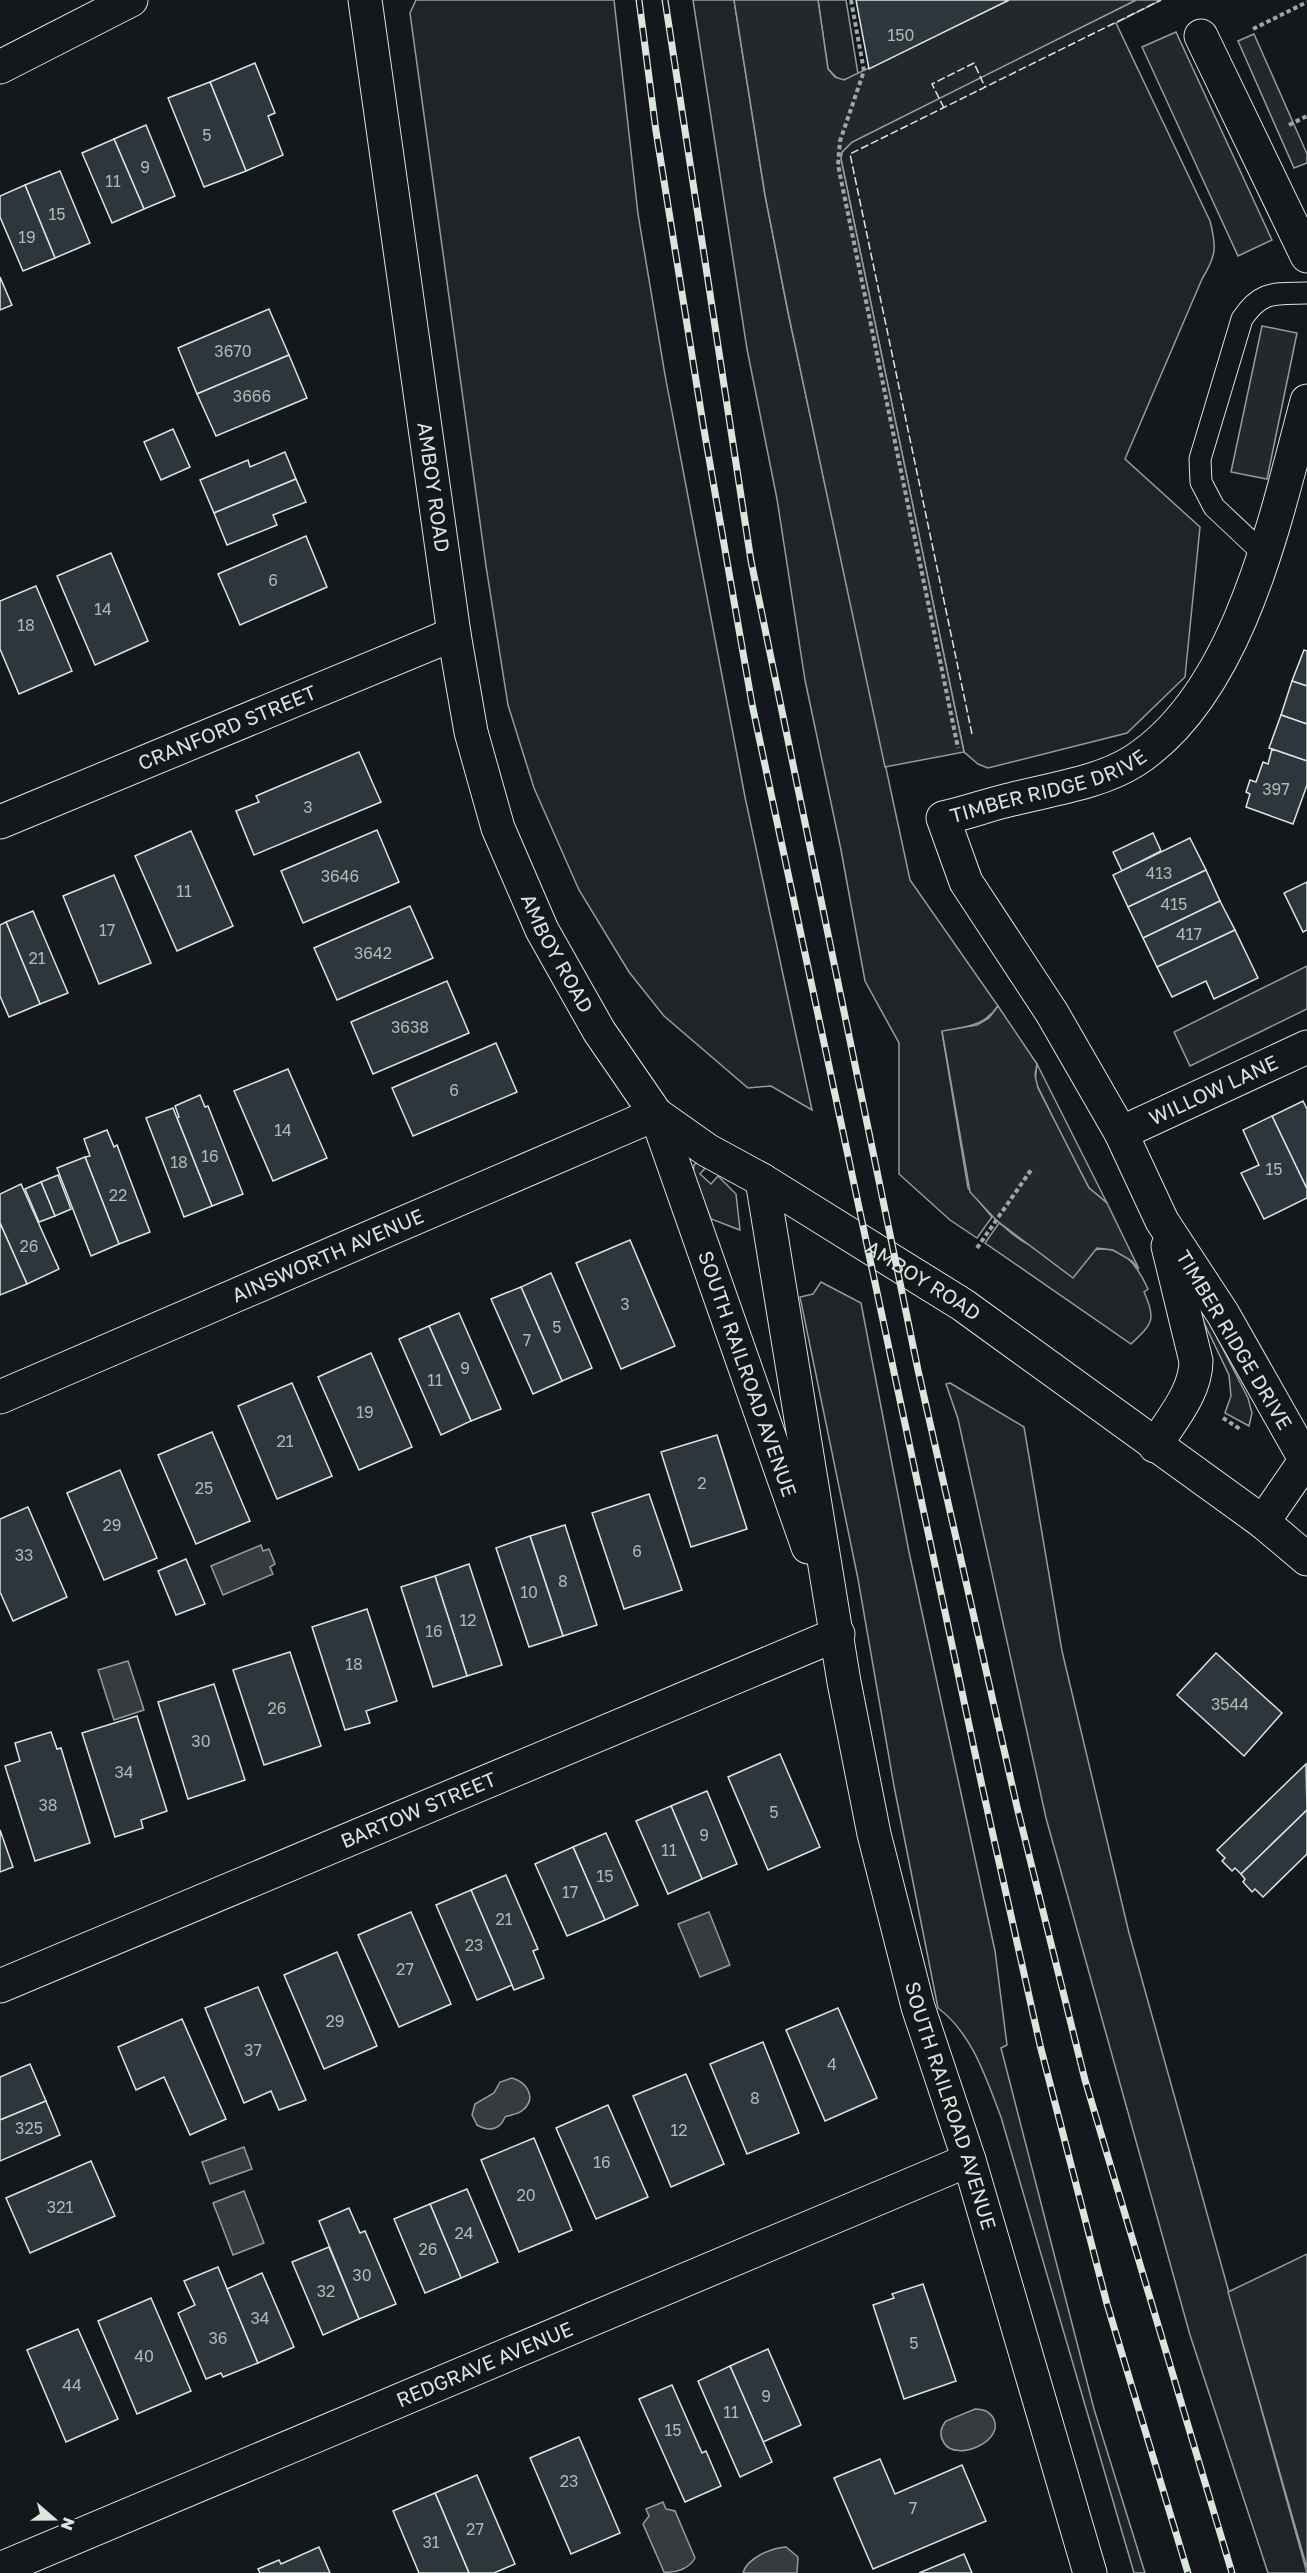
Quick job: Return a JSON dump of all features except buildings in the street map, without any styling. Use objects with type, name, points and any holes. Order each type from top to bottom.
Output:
[{"type":"street","points":[[0,67],[131,0]]},
{"type":"street","name":"AMBOY ROAD","points":[[365,0],[454,634],[471,732],[498,828],[542,930],[599,1031],[656,1114],[707,1150],[762,1180],[963,1305],[1263,1522],[1307,1559]]},
{"type":"street","points":[[1202,36],[1307,256]]},
{"type":"street","name":"TIMBER RIDGE DRIVE","points":[[1306,1459],[1265,1392],[1223,1314],[1162,1221],[1120,1133],[1052,1013],[966,882],[943,818],[1096,777],[1133,762],[1168,735],[1203,692],[1226,650],[1266,555],[1307,401]]},
{"type":"street","name":"CRANFORD STREET","points":[[0,822],[454,634]]},
{"type":"street","name":"WILLOW LANE","points":[[1120,1133],[1307,1047]]},
{"type":"street","name":"AINSWORTH AVENUE","points":[[0,1397],[656,1114]]},
{"type":"street","name":"SOUTH RAILROAD AVENUE","points":[[656,1114],[838,1634]]},
{"type":"street","name":"SOUTH RAILROAD AVENUE","points":[[762,1180],[838,1634],[844,1683],[874,1834],[918,2007],[969,2160],[1090,2573]]},
{"type":"street","name":"TIMBER RIDGE DRIVE","points":[[1155,1446],[1193,1386],[1196,1372],[1196,1360],[1162,1221]]},
{"type":"street","points":[[1263,1522],[1306,1459]]},
{"type":"street","name":"BARTOW STREET","points":[[0,1986],[838,1634]]},
{"type":"street","name":"REDGRAVE AVENUE","points":[[5,2562],[969,2160]]},
{"type":"lane","points":[[1266,555],[1214,507],[1201,482],[1200,459],[1242,320],[1252,304],[1270,294],[1307,293]]},
{"type":"path","points":[[851,0],[864,71],[840,141],[838,165],[958,748]]},
{"type":"path","points":[[1253,29],[1307,2]]},
{"type":"path","points":[[1293,123],[1307,116]]},
{"type":"path","points":[[977,1248],[1031,1170]]},
{"type":"path","points":[[1223,1418],[1245,1433]]},
{"type":"shaded area","points":[[416,0],[614,0],[638,214],[665,375],[745,797],[812,1110],[771,1086],[748,1088],[664,1016],[629,972],[579,890],[534,788],[508,705],[486,566],[410,13]]},
{"type":"shaded area","points":[[693,0],[734,0],[765,195],[788,312],[910,880],[998,1006],[993,1013],[980,1022],[942,1032],[968,1188],[992,1217],[977,1238],[950,1220],[899,1174],[899,1043],[865,981],[841,850],[805,680],[777,499],[747,349]]},
{"type":"shaded area","points":[[734,0],[818,0],[828,69],[835,77],[844,80],[1009,0],[1136,0],[852,142],[842,152],[841,159],[964,752],[885,767],[788,312],[765,195]]},
{"type":"shaded area","points":[[818,0],[846,0],[858,74],[850,79],[839,80],[828,69]]},
{"type":"shaded area","points":[[1136,0],[1161,0],[1116,23],[1210,221],[1214,238],[1213,258],[1125,459],[1200,527],[1185,677],[1127,733],[988,768],[978,764],[964,752],[841,159],[842,152],[852,142]]},
{"type":"shaded area","points":[[1176,32],[1272,240],[1238,256],[1142,47]]},
{"type":"shaded area","points":[[1254,34],[1307,154],[1307,163],[1294,168],[1238,41]]},
{"type":"shaded area","points":[[1262,326],[1297,333],[1267,479],[1231,472]]},
{"type":"shaded area","points":[[1307,966],[1307,1009],[1190,1066],[1174,1032]]},
{"type":"shaded area","points":[[998,1006],[1037,1064],[1035,1075],[1038,1088],[1089,1188],[1107,1203],[1139,1269],[1132,1261],[1113,1250],[1097,1248],[1073,1278],[996,1220],[970,1192],[942,1031],[977,1025],[989,1018]]},
{"type":"shaded area","points":[[1037,1064],[1107,1203],[1089,1188],[1061,1134],[1035,1081]]},
{"type":"shaded area","points":[[697,1163],[708,1165],[700,1174],[711,1184],[718,1176],[736,1194],[740,1230],[711,1219],[693,1176],[694,1165]]},
{"type":"shaded area","points":[[999,1223],[1029,1245],[1055,1249],[1104,1249],[1121,1253],[1134,1265],[1148,1289],[1144,1292],[1151,1315],[1148,1326],[1131,1344],[985,1243]]},
{"type":"shaded area","points":[[821,1282],[861,1303],[909,1552],[995,1951],[1007,2045],[1001,2048],[1094,2409],[1145,2573],[1134,2573],[1001,2117],[969,2043],[950,2018],[938,2008],[894,1786],[858,1579],[800,1297],[813,1294]]},
{"type":"shaded area","points":[[1197,1308],[1202,1308],[1248,1398],[1252,1413],[1249,1426],[1225,1413],[1231,1396],[1229,1375]]},
{"type":"shaded area","points":[[950,1383],[1024,1427],[1062,1651],[1129,1933],[1307,2573],[1268,2573],[1190,2335],[1046,1818],[958,1419],[946,1384]]},
{"type":"shaded area","points":[[261,1545],[263,1551],[269,1549],[275,1564],[270,1567],[273,1574],[223,1595],[211,1566]]},
{"type":"shaded area","points":[[128,1661],[144,1710],[114,1720],[98,1670]]},
{"type":"shaded area","points":[[709,1912],[730,1965],[700,1977],[678,1924]]},
{"type":"shaded area","points":[[512,2078],[526,2087],[530,2096],[527,2105],[523,2110],[505,2117],[497,2127],[486,2129],[477,2125],[472,2115],[475,2104],[494,2093],[500,2082]]},
{"type":"shaded area","points":[[244,2147],[252,2169],[210,2184],[202,2162]]},
{"type":"shaded area","points":[[244,2191],[264,2243],[233,2255],[213,2203]]},
{"type":"shaded area","points":[[1307,2254],[1307,2568],[1228,2292]]},
{"type":"shaded area","points":[[975,2409],[985,2410],[992,2416],[995,2425],[993,2433],[979,2446],[969,2450],[950,2449],[942,2437],[941,2431],[944,2423]]},
{"type":"shaded area","points":[[663,2502],[666,2509],[675,2511],[695,2558],[686,2568],[673,2572],[664,2572],[643,2524],[649,2516],[646,2509]]},
{"type":"shaded area","points":[[786,2547],[798,2557],[797,2573],[743,2573],[754,2558],[774,2549]]},
{"type":"railway","points":[[639,0],[656,131],[703,424],[752,704],[982,1786],[1040,2045],[1107,2304],[1188,2573]]},
{"type":"railway","points":[[665,0],[751,561],[918,1370],[1017,1807],[1085,2080],[1232,2573]]},
{"type":"fence","points":[[972,734],[850,154],[1161,0]]},
{"type":"fence","points":[[944,108],[932,84],[974,63],[985,87]]}]
